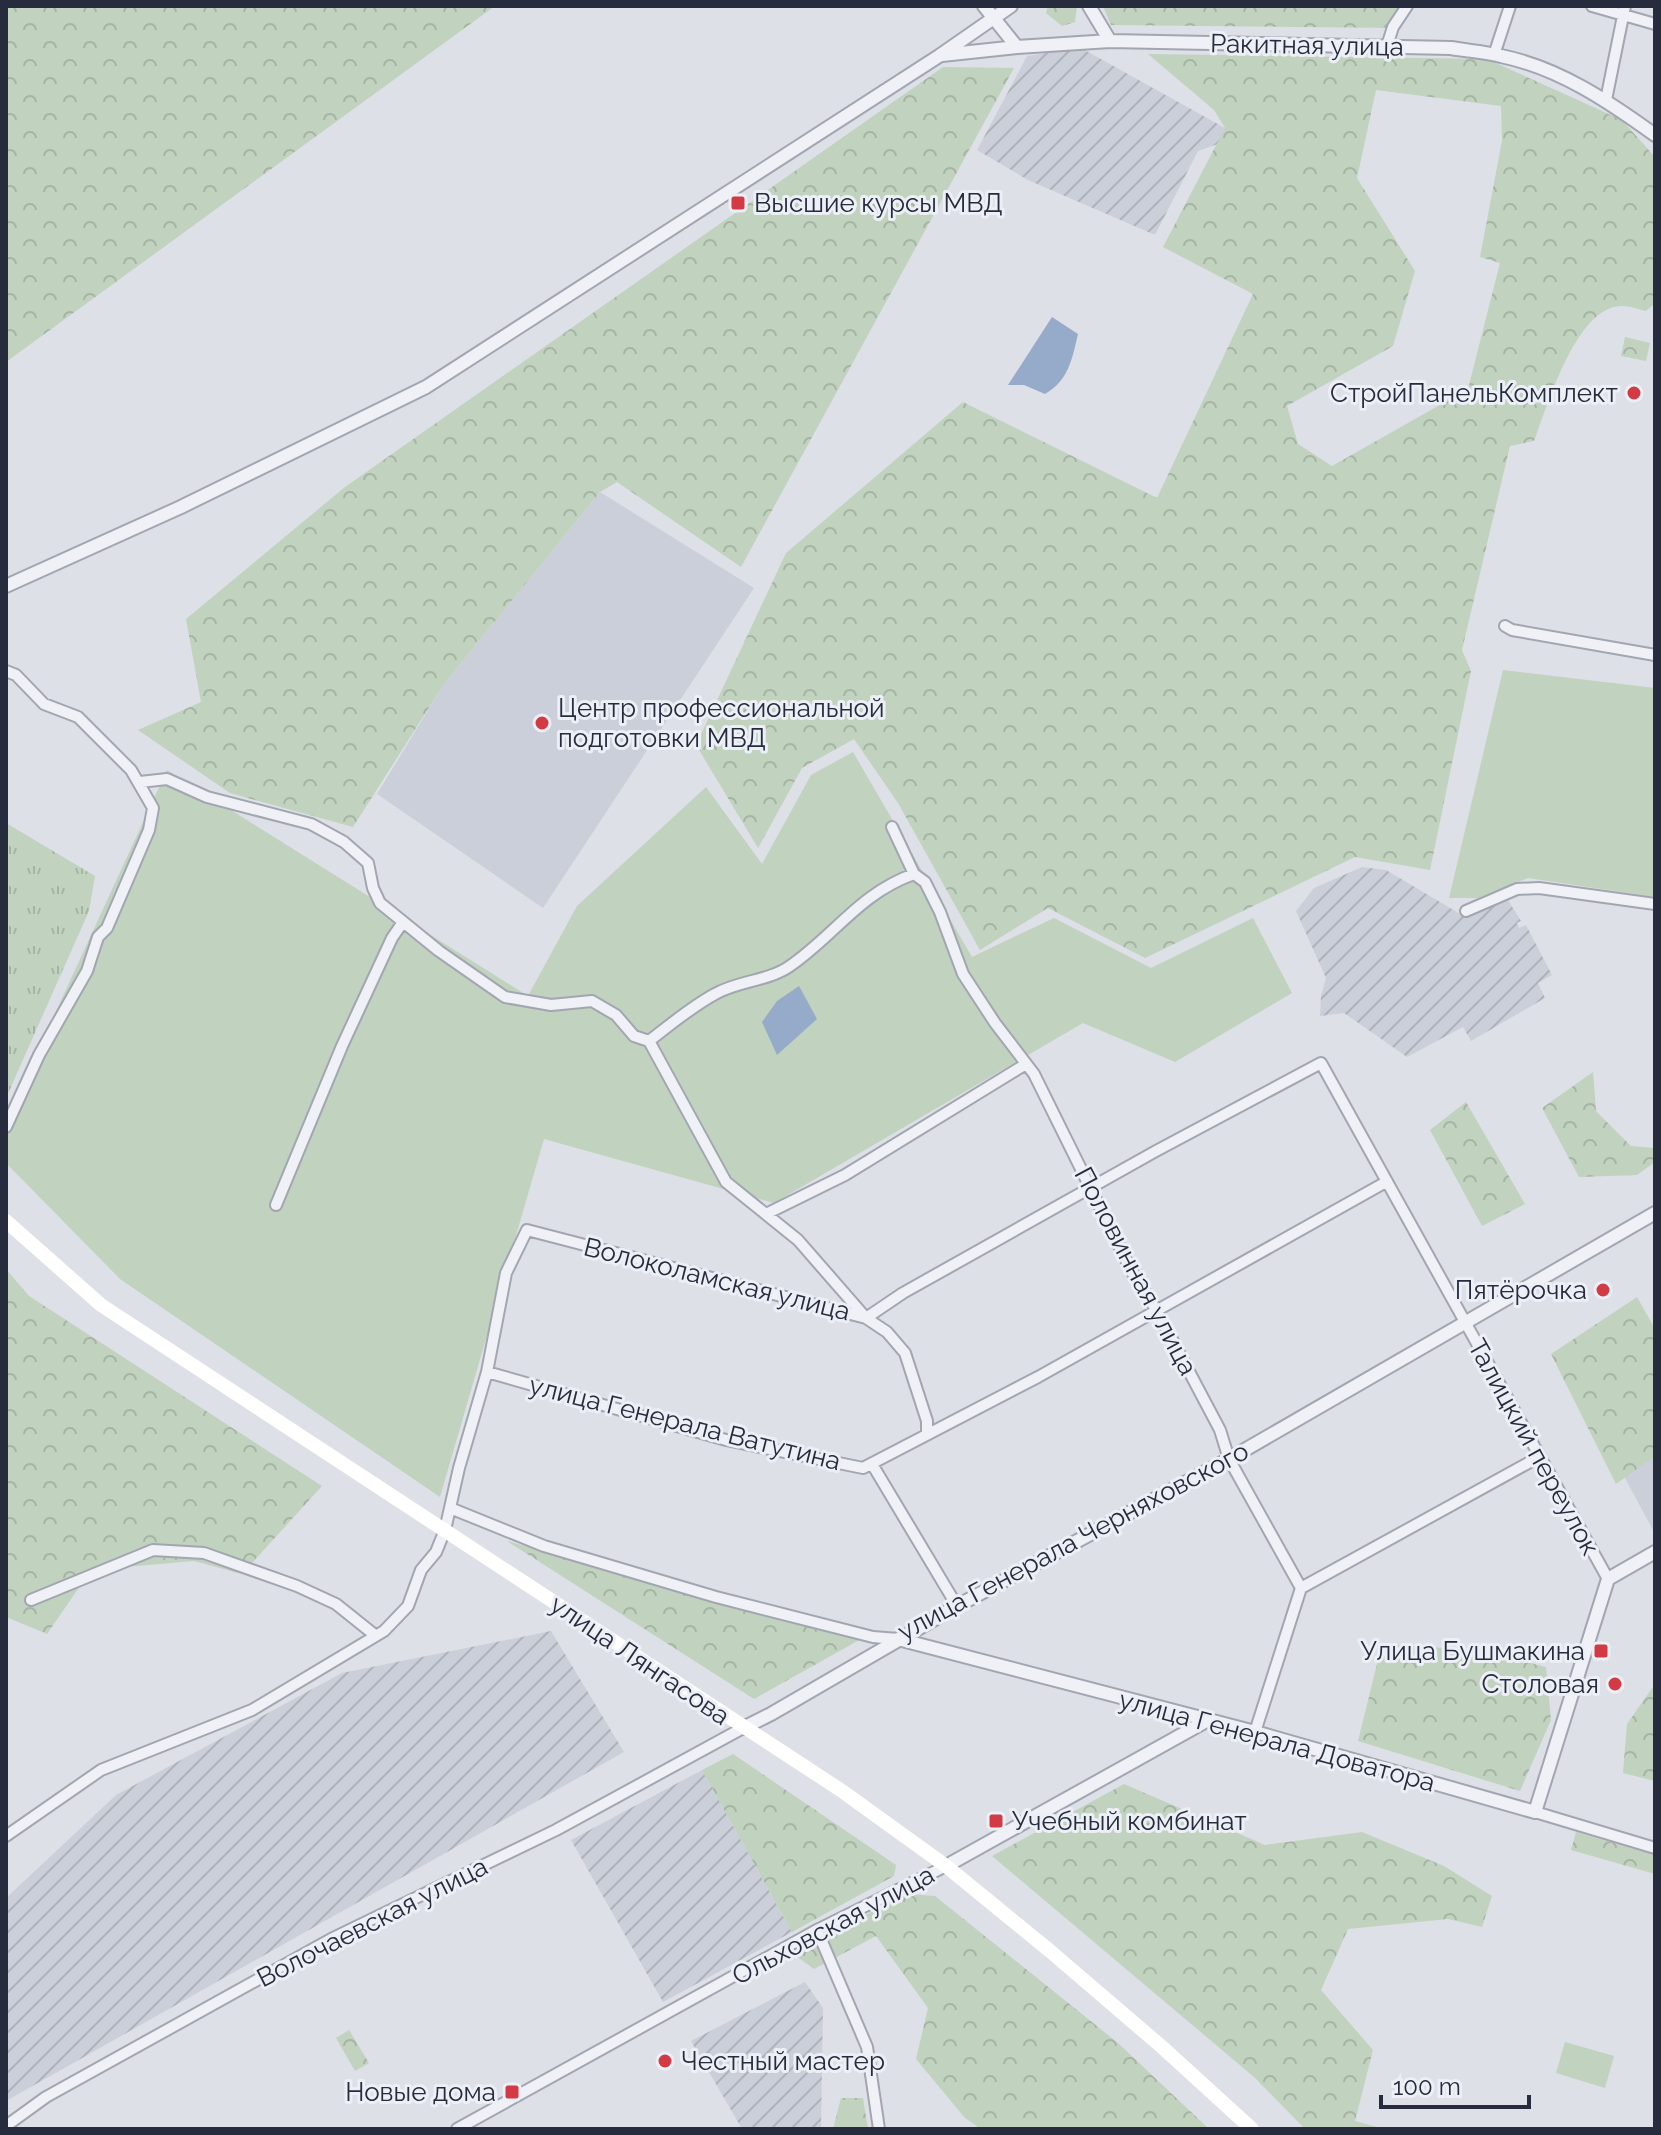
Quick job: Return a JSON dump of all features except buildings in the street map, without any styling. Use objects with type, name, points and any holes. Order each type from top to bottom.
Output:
[{"type":"main road","name":"улица Лянгасова","points":[[6,1221],[101,1305],[842,1791],[946,1866],[1162,2047],[1252,2129]]},
{"type":"street","points":[[984,6],[1017,47]]},
{"type":"street","points":[[6,586],[181,507],[426,387],[939,56],[1011,6]]},
{"type":"street","points":[[1089,6],[1110,41]]},
{"type":"street","points":[[1387,46],[1393,27],[1407,6]]},
{"type":"street","points":[[1494,55],[1510,6]]},
{"type":"street","points":[[1592,6],[1624,11],[1655,24]]},
{"type":"street","points":[[1606,100],[1624,11]]},
{"type":"street","name":"Ракитная улица","points":[[939,56],[1110,41],[1451,48],[1494,55],[1554,73],[1606,100],[1655,135]]},
{"type":"street","points":[[1505,626],[1512,630],[1655,655]]},
{"type":"street","points":[[6,671],[16,675],[44,704],[78,717],[140,782],[153,808],[149,830],[107,928],[98,937],[87,971],[39,1055],[6,1127]]},
{"type":"street","points":[[140,782],[167,779],[207,797],[311,824],[344,842],[368,863],[380,903],[439,951],[505,997],[551,1005],[592,1001],[616,1015],[634,1036],[649,1041],[726,1182],[798,1240],[866,1318],[887,1332],[905,1353],[927,1421],[927,1434]]},
{"type":"street","name":"Половинная улица","points":[[892,827],[914,874],[925,882],[940,912],[963,974],[1034,1074],[1132,1272],[1157,1311],[1220,1430],[1229,1459],[1301,1588]]},
{"type":"street","points":[[649,1041],[716,993],[789,967],[842,919],[879,891],[914,874]]},
{"type":"street","points":[[1466,911],[1517,889],[1539,888],[1655,904]]},
{"type":"street","points":[[276,1205],[342,1046],[392,938],[403,922]]},
{"type":"street","name":"Талицкий переулок","points":[[1321,1063],[1608,1579]]},
{"type":"street","name":"Волоколамская улица","points":[[487,1372],[506,1273],[527,1230],[866,1318],[903,1293],[1156,1151],[1321,1063]]},
{"type":"street","points":[[766,1214],[845,1175],[1026,1064]]},
{"type":"street","name":"улица Генерала Ватутина","points":[[487,1372],[726,1440],[863,1468],[1038,1377],[1386,1182]]},
{"type":"street","name":"улица Генерала Черняховского","points":[[450,1508],[544,1546],[716,1597],[873,1637],[898,1639],[1229,1459],[1654,1215]]},
{"type":"street","points":[[6,1836],[101,1770],[252,1710],[376,1636],[408,1606],[421,1570],[436,1552],[445,1530],[487,1372]]},
{"type":"street","points":[[1255,1732],[1301,1588],[1539,1457]]},
{"type":"street","points":[[872,1464],[957,1606]]},
{"type":"street","points":[[31,1600],[153,1550],[204,1553],[297,1586],[336,1604],[376,1636]]},
{"type":"street","points":[[1535,1812],[1608,1579],[1655,1552]]},
{"type":"street","points":[[743,1728],[898,1639]]},
{"type":"street","name":"улица Генерала Доватора","points":[[898,1639],[1255,1732],[1655,1848]]},
{"type":"street","name":"Ольховская улица","points":[[457,2129],[817,1930],[970,1855],[1208,1720]]},
{"type":"street","name":"Волочаевская улица","points":[[6,2126],[46,2097],[331,1939],[556,1830],[743,1728]]},
{"type":"street","points":[[817,1930],[867,2047],[879,2129]]},
{"type":"shaded area","points":[[1081,48],[1225,128],[1218,144],[1198,151],[1155,235],[1028,180],[977,150],[1027,56]]},
{"type":"shaded area","name":"Центр профессиональной подготовки МВД","points":[[600,492],[754,588],[543,908],[377,794],[444,684]]},
{"type":"shaded area","points":[[1362,867],[1386,870],[1467,918],[1506,897],[1521,921],[1517,923],[1519,928],[1526,925],[1552,975],[1538,983],[1545,998],[1471,1041],[1463,1027],[1407,1057],[1344,1013],[1320,1016],[1326,978],[1296,911],[1314,888]]},
{"type":"shaded area","points":[[1655,1395],[1655,1531],[1654,1532],[1597,1426]]},
{"type":"shaded area","points":[[551,1631],[624,1752],[6,2101],[6,1898],[116,1795],[342,1673]]},
{"type":"shaded area","points":[[702,1770],[792,1932],[663,2002],[571,1840]]},
{"type":"shaded area","points":[[805,1982],[823,2008],[821,2129],[742,2129],[691,2041]]},
{"type":"green space","points":[[6,6],[495,6],[6,362]]},
{"type":"green space","points":[[1048,6],[1077,6],[1075,22],[1062,26],[1046,13]]},
{"type":"green space","points":[[1103,6],[1409,6],[1401,28],[1111,25]]},
{"type":"green space","points":[[1148,54],[1487,59],[1622,120],[1655,157],[1655,303],[1646,311],[1621,306],[1605,311],[1590,323],[1577,340],[1555,383],[1534,441],[1510,446],[1462,650],[1471,671],[1430,870],[1355,857],[1145,958],[1048,908],[980,950],[898,803],[854,739],[802,768],[758,848],[696,745],[786,553],[963,402],[1157,498],[1253,294],[1163,247],[1225,128],[1214,110]],"holes":[[[1376,90],[1501,106],[1502,141],[1480,257],[1500,263],[1468,389],[1332,466],[1298,444],[1287,406],[1393,346],[1415,271],[1357,178]]]},
{"type":"green space","points":[[943,67],[1014,68],[741,567],[617,482],[600,492],[444,684],[353,827],[230,793],[138,730],[201,702],[186,619],[345,487]]},
{"type":"green space","points":[[1625,337],[1650,343],[1646,361],[1621,356]]},
{"type":"green space","points":[[1503,670],[1655,688],[1655,897],[1528,878],[1478,898],[1449,898]]},
{"type":"green space","points":[[853,752],[972,957],[1054,918],[1151,968],[1253,918],[1292,993],[1175,1062],[1083,1023],[774,1203],[544,1139],[440,1497],[120,1279],[6,1163],[6,1120],[167,770],[528,996],[577,906],[706,787],[762,864],[811,775]]},
{"type":"green space","points":[[6,823],[95,876],[89,911],[6,1098]]},
{"type":"green space","points":[[1593,1072],[1596,1111],[1631,1146],[1655,1148],[1655,1162],[1637,1175],[1579,1177],[1542,1108]]},
{"type":"green space","points":[[1466,1102],[1525,1204],[1482,1226],[1430,1130]]},
{"type":"green space","points":[[6,1269],[29,1296],[322,1486],[242,1574],[194,1561],[91,1570],[47,1634],[6,1617]]},
{"type":"green space","points":[[1637,1297],[1655,1329],[1655,1456],[1616,1484],[1551,1354]]},
{"type":"green space","points":[[507,1541],[861,1639],[754,1699]]},
{"type":"green space","points":[[1382,1644],[1477,1650],[1546,1667],[1551,1720],[1520,1791],[1358,1741]]},
{"type":"green space","points":[[1655,1684],[1655,1781],[1623,1773],[1627,1724]]},
{"type":"green space","points":[[733,1754],[896,1865],[894,1876],[792,1932],[702,1770]]},
{"type":"green space","points":[[1124,1784],[1265,1845],[1362,1832],[1444,1866],[1492,1896],[1482,1927],[1448,1919],[1348,1929],[1321,1990],[1373,2050],[1355,2121],[1384,2129],[1305,2129],[1254,2077],[992,1856]]},
{"type":"green space","points":[[1576,1832],[1655,1855],[1655,1874],[1571,1850]]},
{"type":"green space","points":[[906,1894],[935,1896],[1118,2043],[1209,2129],[981,2129],[965,2118],[916,2059],[928,2008],[876,1936],[814,1969],[792,1953]]},
{"type":"green space","points":[[349,2030],[369,2063],[355,2071],[336,2038]]},
{"type":"green space","points":[[1565,2042],[1614,2056],[1605,2088],[1556,2073]]},
{"type":"green space","points":[[841,2098],[863,2098],[868,2129],[833,2129]]},
{"type":"water","points":[[1052,317],[1078,334],[1064,375],[1045,394],[1024,385],[1008,385]]},
{"type":"water","points":[[799,986],[817,1019],[777,1055],[762,1022],[777,1001]]},
{"type":"place","name":"Высшие курсы МВД","points":[[738,203]]},
{"type":"place","name":"СтройПанельКомплект","points":[[1634,393]]},
{"type":"place","name":"Центр профессиональной подготовки МВД","points":[[542,723]]},
{"type":"place","name":"Пятёрочка","points":[[1603,1290]]},
{"type":"place","name":"Улица Бушмакина","points":[[1601,1651]]},
{"type":"place","name":"Столовая","points":[[1615,1684]]},
{"type":"place","name":"Учебный комбинат","points":[[996,1821]]},
{"type":"place","name":"Честный мастер","points":[[665,2061]]},
{"type":"place","name":"Новые дома","points":[[512,2092]]}]
